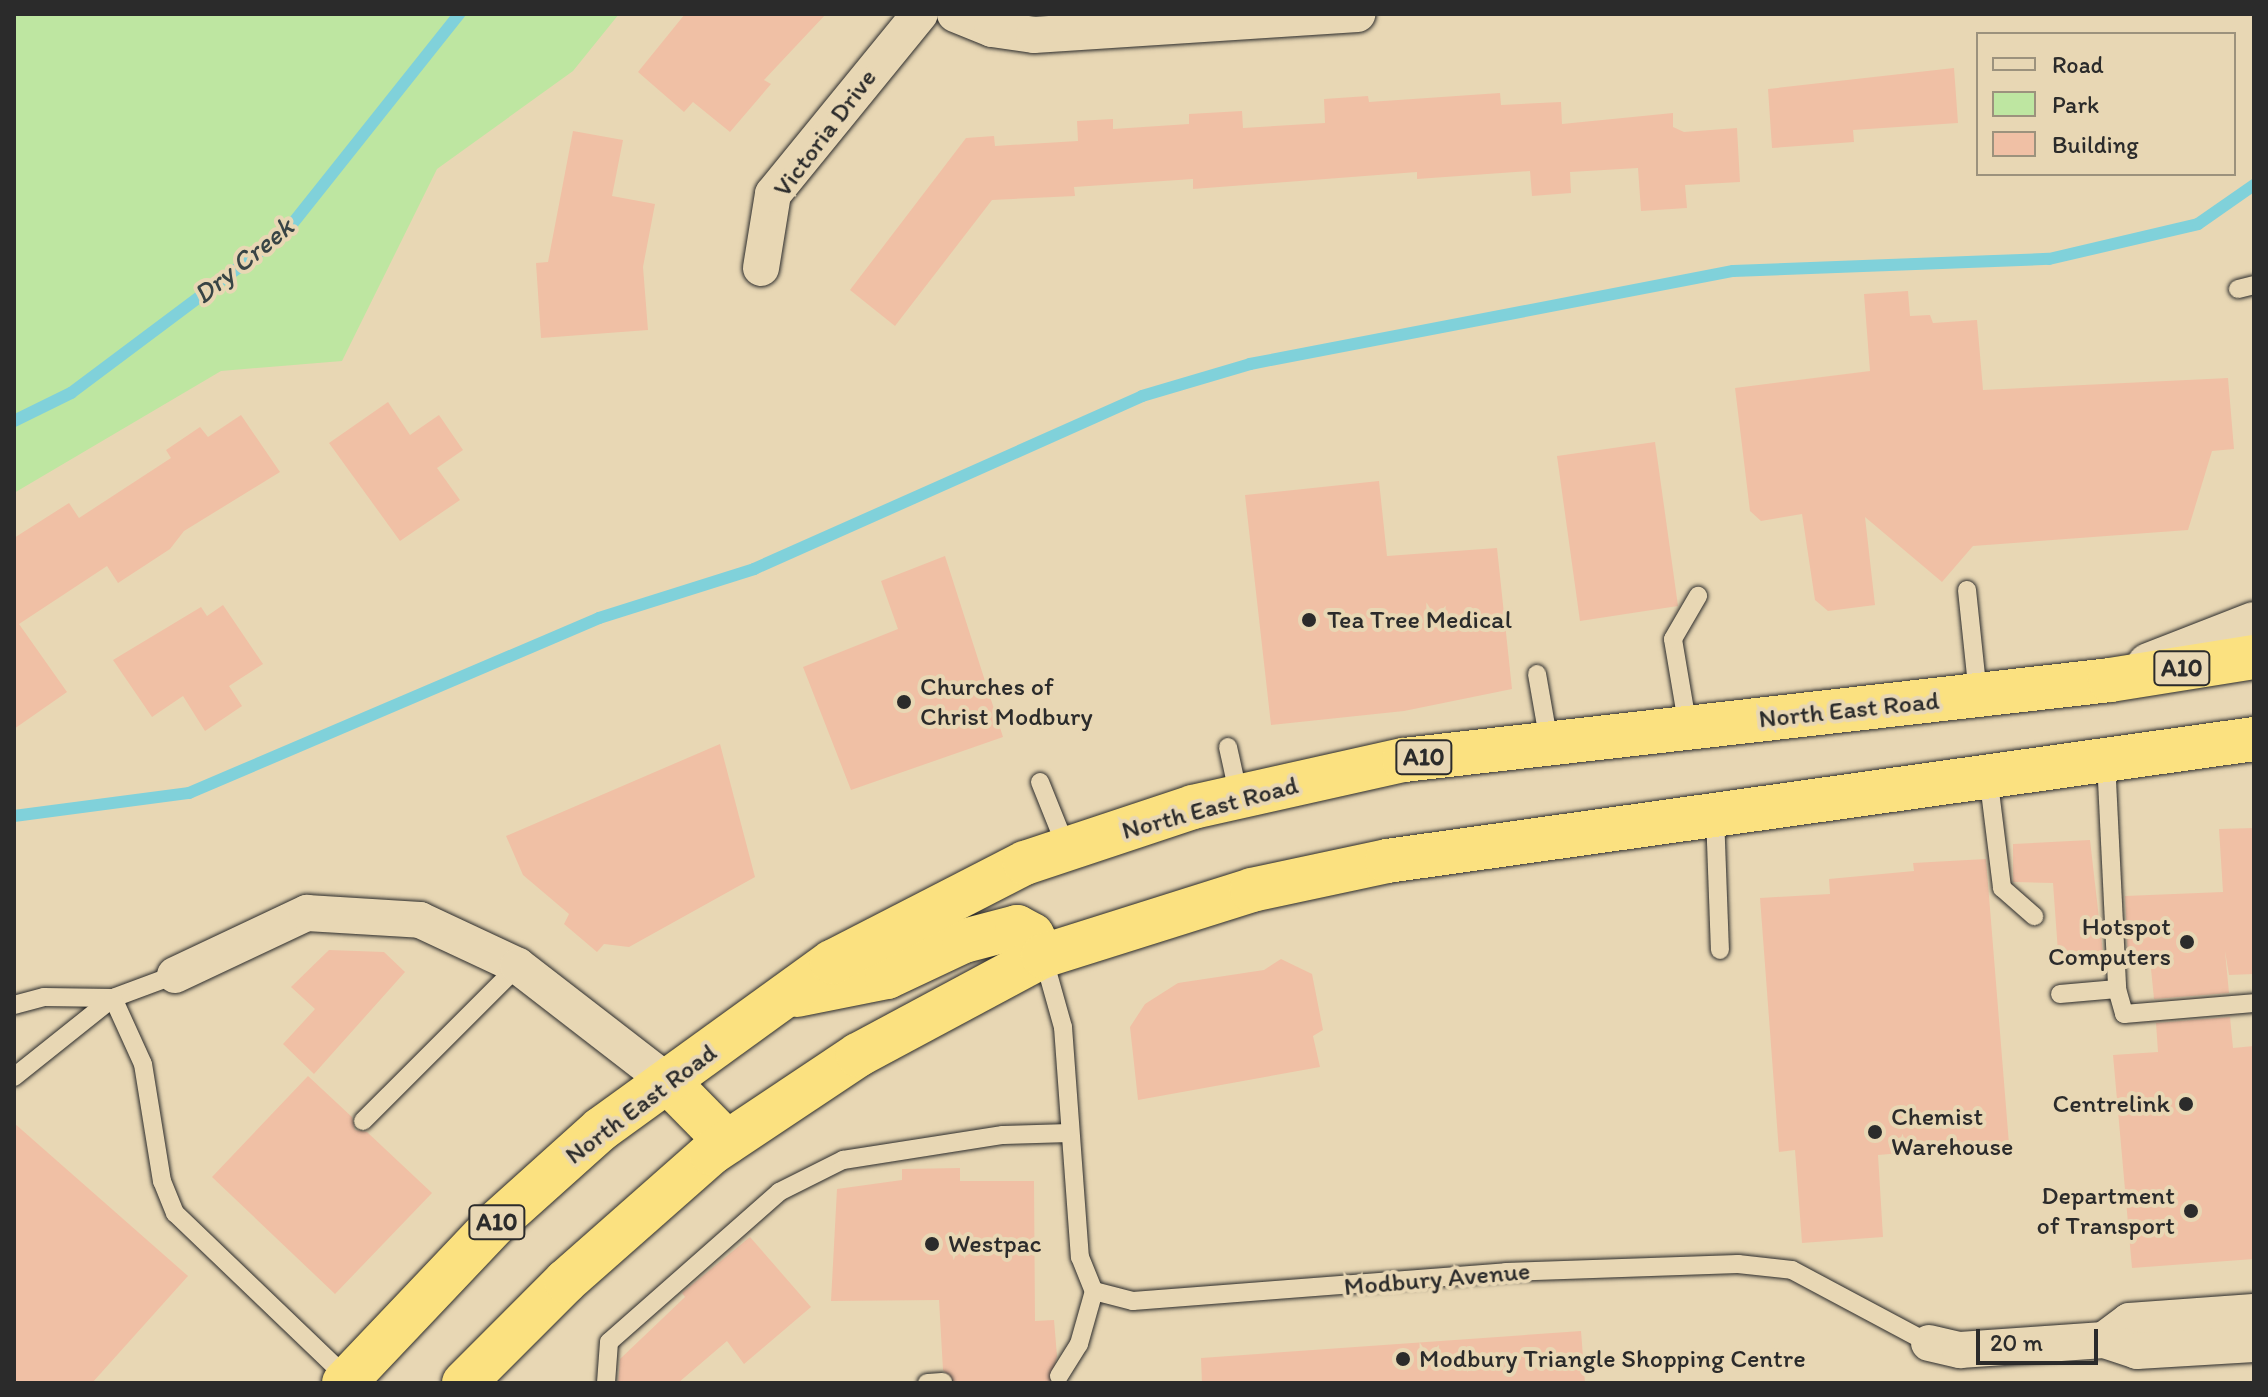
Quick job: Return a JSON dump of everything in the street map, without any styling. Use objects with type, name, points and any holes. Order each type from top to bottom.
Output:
[{"type":"highway","name":"North East Road","points":[[346,1381],[495,1224],[601,1129],[832,962],[922,912],[1067,849],[1239,797],[1404,760],[2110,680],[2254,657]]},
{"type":"highway","points":[[478,1378],[566,1281],[727,1142],[858,1055],[1043,956],[1333,871],[1988,775],[2253,741]]},
{"type":"highway","points":[[783,997],[887,977],[964,941],[1017,927],[1032,935],[1043,956]]},
{"type":"highway","points":[[668,1082],[727,1142]]},
{"type":"main road","points":[[2110,680],[2254,624]]},
{"type":"street","name":"Victoria Drive","points":[[761,268],[773,194],[920,14]]},
{"type":"street","points":[[955,14],[992,29],[1034,35],[1357,14]]},
{"type":"street","points":[[175,975],[307,913],[420,920],[518,966],[668,1082]]},
{"type":"street","name":"Modbury Avenue","points":[[2104,1340],[2129,1321],[2254,1312]]},
{"type":"street","name":"Modbury Avenue","points":[[1929,1343],[1960,1350],[2104,1340],[2137,1351],[2254,1344]]},
{"type":"lane","points":[[1967,590],[1978,695]]},
{"type":"lane","points":[[1688,728],[1673,639],[1698,596]]},
{"type":"lane","points":[[1537,674],[1549,743]]},
{"type":"lane","points":[[1228,747],[1239,797]]},
{"type":"lane","points":[[2106,760],[2117,989],[2124,1014],[2254,1003]]},
{"type":"lane","points":[[1988,775],[2002,888],[2034,916]]},
{"type":"lane","points":[[1040,782],[1067,849]]},
{"type":"lane","points":[[1715,815],[1720,950]]},
{"type":"lane","points":[[1043,956],[1063,1027],[1080,1257],[1094,1291],[1079,1344],[1059,1376]]},
{"type":"lane","points":[[363,1121],[518,966]]},
{"type":"lane","points":[[14,1077],[113,998],[175,975]]},
{"type":"lane","points":[[2060,994],[2117,989]]},
{"type":"lane","points":[[14,1005],[44,997],[113,998]]},
{"type":"lane","points":[[113,998],[143,1064],[162,1181],[175,1213],[346,1381]]},
{"type":"lane","points":[[606,1383],[609,1342],[779,1192],[843,1160],[904,1156],[1003,1135],[1070,1133]]},
{"type":"lane","name":"Modbury Avenue","points":[[1094,1291],[1133,1301],[1506,1272],[1738,1264],[1792,1270],[1929,1343]]},
{"type":"lane","points":[[927,1383],[943,1382]]},
{"type":"green space","points":[[14,14],[619,14],[573,71],[437,169],[342,361],[221,371],[14,493]]},
{"type":"building","points":[[685,14],[826,14],[764,80],[771,84],[730,132],[693,102],[684,112],[638,72]]},
{"type":"building","points":[[1954,68],[1958,123],[1853,130],[1854,142],[1772,148],[1768,89]]},
{"type":"building","points":[[1500,93],[1501,105],[1561,102],[1562,124],[1673,113],[1673,127],[1684,132],[1737,128],[1740,182],[1685,185],[1687,208],[1641,211],[1638,168],[1570,172],[1571,193],[1532,196],[1530,171],[1417,179],[1417,172],[1193,189],[1193,179],[1074,187],[1075,196],[992,200],[895,326],[850,290],[966,138],[994,136],[995,146],[1078,141],[1077,121],[1113,119],[1113,129],[1189,124],[1189,114],[1242,111],[1243,128],[1325,123],[1324,99],[1368,96],[1369,102]]},
{"type":"building","points":[[573,131],[623,140],[612,196],[655,204],[643,267],[648,330],[541,338],[536,263],[548,262]]},
{"type":"building","points":[[1908,291],[1910,316],[1930,315],[1933,323],[1977,320],[1983,390],[2228,378],[2234,449],[2212,451],[2188,530],[1973,546],[1942,582],[1865,517],[1875,605],[1828,611],[1815,600],[1802,514],[1761,521],[1750,511],[1735,388],[1870,371],[1864,294]]},
{"type":"building","points":[[388,402],[410,435],[439,415],[463,450],[437,468],[460,500],[400,541],[329,443]]},
{"type":"building","points":[[241,415],[280,472],[184,531],[170,549],[118,583],[107,566],[19,624],[67,692],[14,729],[14,538],[69,503],[79,518],[171,458],[166,450],[200,427],[208,437]]},
{"type":"building","points":[[1655,442],[1678,606],[1580,621],[1557,456]]},
{"type":"building","points":[[1379,481],[1387,556],[1497,548],[1512,689],[1404,711],[1271,725],[1245,495]]},
{"type":"building","name":"Churches of Christ Modbury","points":[[945,556],[1003,737],[851,790],[803,667],[898,629],[881,581]]},
{"type":"building","points":[[223,605],[263,664],[229,686],[242,706],[205,731],[183,696],[152,717],[113,660],[201,607],[207,616]]},
{"type":"building","points":[[720,744],[755,877],[629,947],[604,944],[597,952],[564,924],[569,914],[523,875],[506,836]]},
{"type":"building","points":[[2254,828],[2254,974],[2229,975],[2225,951],[2229,993],[2154,999],[2150,959],[2128,961],[2125,896],[2223,892],[2219,829]]},
{"type":"building","points":[[2090,840],[2104,962],[2059,966],[2053,883],[2013,882],[2013,844]]},
{"type":"building","points":[[1986,859],[2009,1144],[1878,1155],[1883,1237],[1802,1243],[1795,1150],[1779,1152],[1760,898],[1830,894],[1829,879],[1914,871],[1913,863]]},
{"type":"building","points":[[329,950],[384,952],[405,972],[314,1074],[283,1044],[315,1009],[291,987]]},
{"type":"building","points":[[1281,959],[1312,974],[1323,1030],[1313,1036],[1320,1067],[1138,1100],[1130,1027],[1145,1004],[1178,983],[1264,970]]},
{"type":"building","points":[[2230,1017],[2233,1048],[2254,1046],[2254,1259],[2132,1268],[2113,1055],[2158,1052],[2156,1023]]},
{"type":"building","points":[[308,1076],[352,1117],[355,1130],[367,1132],[432,1193],[335,1294],[212,1177]]},
{"type":"building","points":[[14,1123],[188,1276],[92,1383],[14,1383]]},
{"type":"building","name":"Westpac","points":[[960,1168],[960,1181],[1034,1181],[1035,1321],[1054,1320],[1057,1356],[1050,1383],[955,1383],[943,1370],[939,1300],[831,1301],[837,1189],[902,1180],[902,1169]]},
{"type":"building","points":[[750,1237],[811,1307],[744,1364],[727,1341],[678,1383],[618,1383],[620,1359],[685,1297],[682,1293]]},
{"type":"building","name":"Modbury Triangle Shopping Centre","points":[[1581,1331],[1585,1383],[1202,1383],[1201,1358]]},
{"type":"waterway","name":"Dry Creek","points":[[14,421],[71,393],[285,233],[459,14]]},
{"type":"waterway","points":[[14,816],[189,793],[599,618],[754,569],[1142,396],[1250,364],[1733,271],[2049,259],[2198,224],[2254,185]]},
{"type":"place","name":"Tea Tree Medical","points":[[1309,620]]},
{"type":"place","name":"Churches of Christ Modbury","points":[[904,702]]},
{"type":"place","name":"Hotspot Computers","points":[[2187,942]]},
{"type":"place","name":"Centrelink","points":[[2186,1104]]},
{"type":"place","name":"Chemist Warehouse","points":[[1875,1132]]},
{"type":"place","name":"Department of Transport","points":[[2191,1211]]},
{"type":"place","name":"Westpac","points":[[932,1244]]},
{"type":"place","name":"Modbury Triangle Shopping Centre","points":[[1403,1359]]}]
